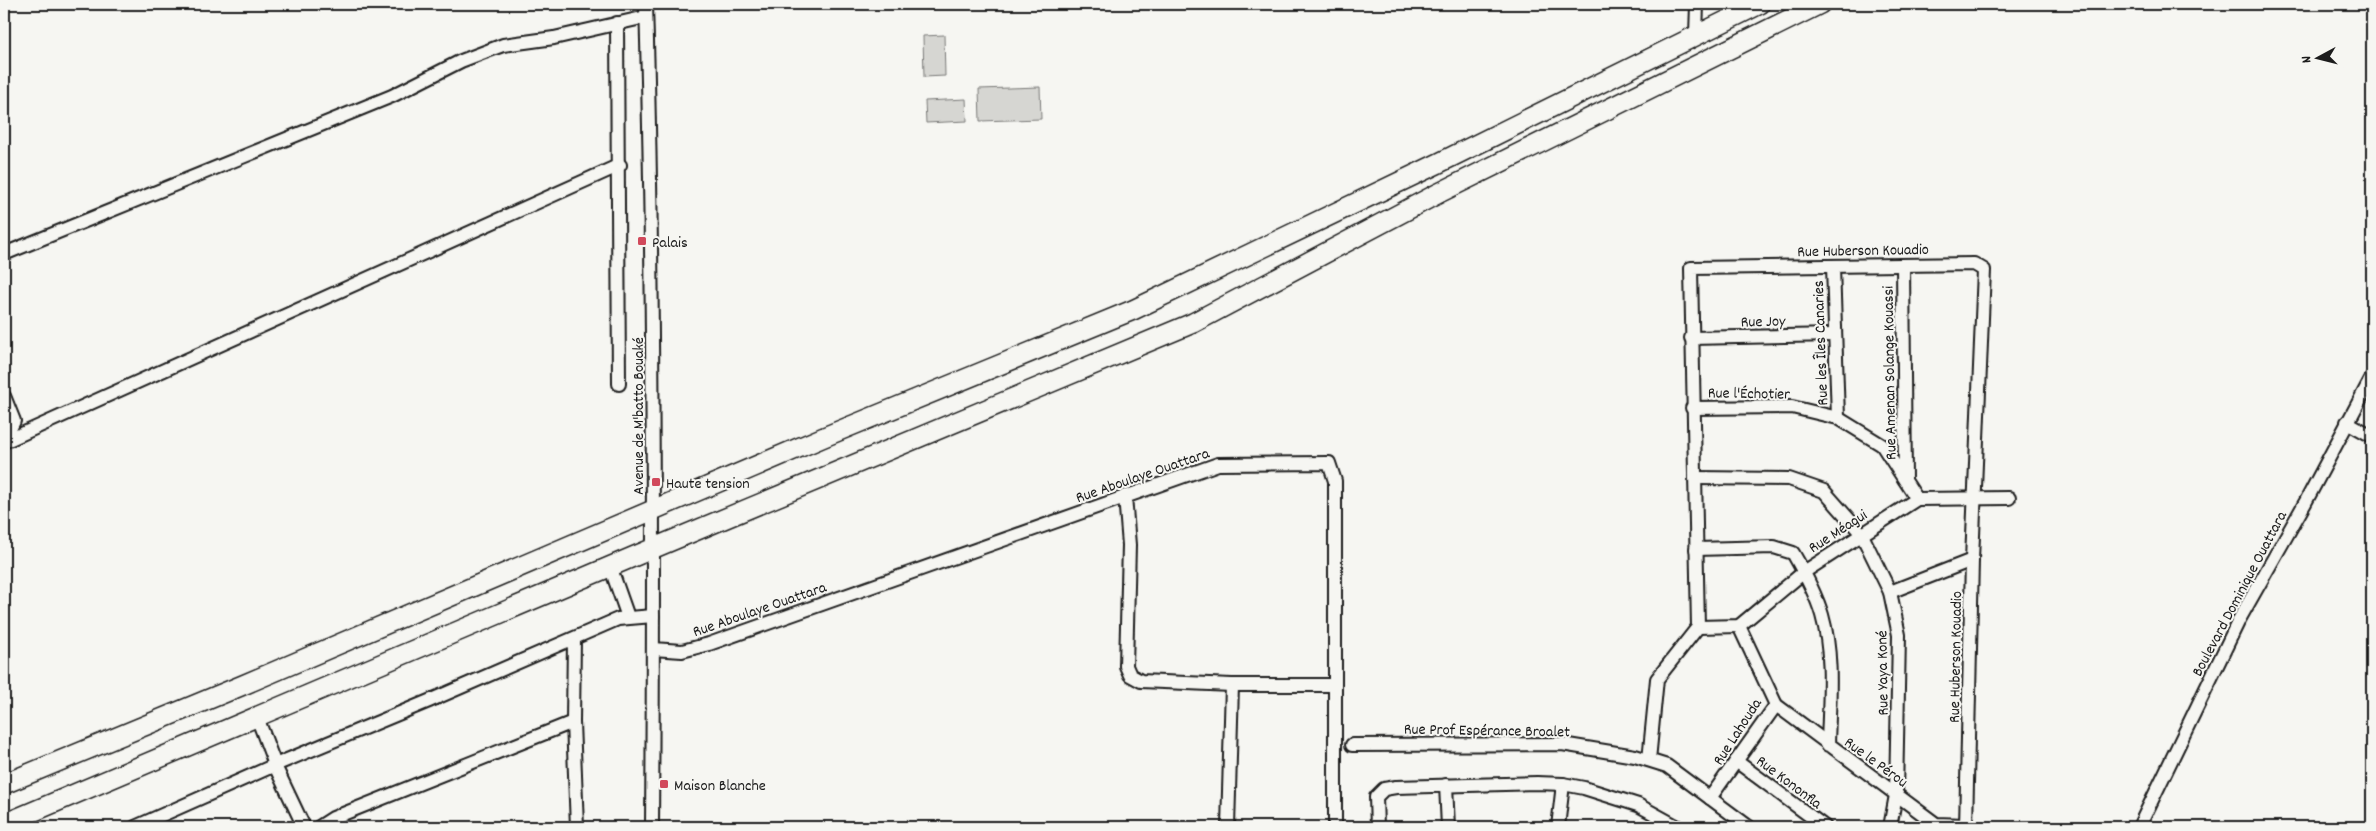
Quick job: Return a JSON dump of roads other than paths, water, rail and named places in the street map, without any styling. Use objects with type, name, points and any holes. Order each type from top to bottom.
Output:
[{"type":"highway","points":[[4,784],[234,689],[654,509],[1133,310],[1437,164],[1760,4]]},
{"type":"highway","points":[[4,824],[610,566],[1193,323],[1456,185],[1820,4]]},
{"type":"street","name":"Avenue de M'batto Bouaké","points":[[646,4],[651,160],[654,509],[652,827]]},
{"type":"street","points":[[1696,35],[1697,4]]},
{"type":"street","points":[[4,254],[392,96],[462,61],[504,45],[554,38],[646,17]]},
{"type":"street","points":[[618,23],[620,384]]},
{"type":"street","points":[[4,442],[620,165]]},
{"type":"street","name":"Rue Huberson Kouadio","points":[[1698,627],[1690,268],[1974,264],[1984,270],[1972,560],[1966,826]]},
{"type":"street","name":"Rue Amenan Solange Kouassi","points":[[1902,265],[1905,481]]},
{"type":"street","name":"Rue les Îles Canaries","points":[[1833,266],[1838,418]]},
{"type":"street","name":"Rue Joy","points":[[1691,338],[1835,335]]},
{"type":"street","name":"Boulevard Dominique Ouattara","points":[[2139,827],[2240,618],[2305,503],[2372,377]]},
{"type":"street","points":[[4,396],[14,421],[4,442]]},
{"type":"street","name":"Rue l'Échotier","points":[[1692,408],[1792,407],[1838,418],[1882,445],[1917,499]]},
{"type":"street","points":[[2347,422],[2372,436]]},
{"type":"street","name":"Rue Aboulaye Ouattara","points":[[653,649],[682,651],[708,644],[1218,464],[1329,463],[1335,481],[1335,827]]},
{"type":"street","name":"Rue Yaya Koné","points":[[1695,478],[1788,479],[1824,491],[1861,533],[1890,592],[1899,634],[1896,795],[1890,827]]},
{"type":"street","points":[[1125,496],[1129,544],[1126,666],[1130,675],[1141,681],[1232,685],[1334,685]]},
{"type":"street","points":[[1917,499],[2009,498]]},
{"type":"street","name":"Rue Méagui","points":[[1739,626],[1804,572],[1861,533],[1917,499]]},
{"type":"street","points":[[1696,549],[1774,547],[1792,553],[1804,572],[1822,614],[1828,643],[1828,745]]},
{"type":"street","points":[[1890,592],[1972,560]]},
{"type":"street","points":[[610,566],[628,617]]},
{"type":"street","points":[[135,827],[275,764],[618,619],[653,616]]},
{"type":"street","points":[[1649,760],[1657,679],[1698,627],[1739,626]]},
{"type":"street","name":"Rue Lahouda","points":[[1710,798],[1776,705],[1739,626]]},
{"type":"street","points":[[574,639],[572,722],[577,827]]},
{"type":"street","points":[[1228,827],[1232,685]]},
{"type":"street","name":"Rue le Pérou","points":[[1776,705],[1936,824],[1966,826]]},
{"type":"street","points":[[257,716],[275,764],[304,827]]},
{"type":"street","points":[[319,827],[333,818],[572,722]]},
{"type":"street","name":"Rue Prof Espérance Broalet","points":[[1352,744],[1562,744],[1635,756],[1667,766],[1749,827]]},
{"type":"street","name":"Rue Kononfla","points":[[1736,761],[1825,827]]},
{"type":"street","points":[[1377,827],[1376,797],[1384,789],[1446,785],[1537,783],[1563,784],[1584,788],[1638,806],[1678,827]]},
{"type":"street","points":[[1558,827],[1563,784]]},
{"type":"street","points":[[1446,785],[1448,827]]},
{"type":"place","name":"Palais","points":[[642,241]]},
{"type":"place","name":"Haute tension","points":[[656,482]]},
{"type":"place","name":"Maison Blanche","points":[[664,784]]}]
